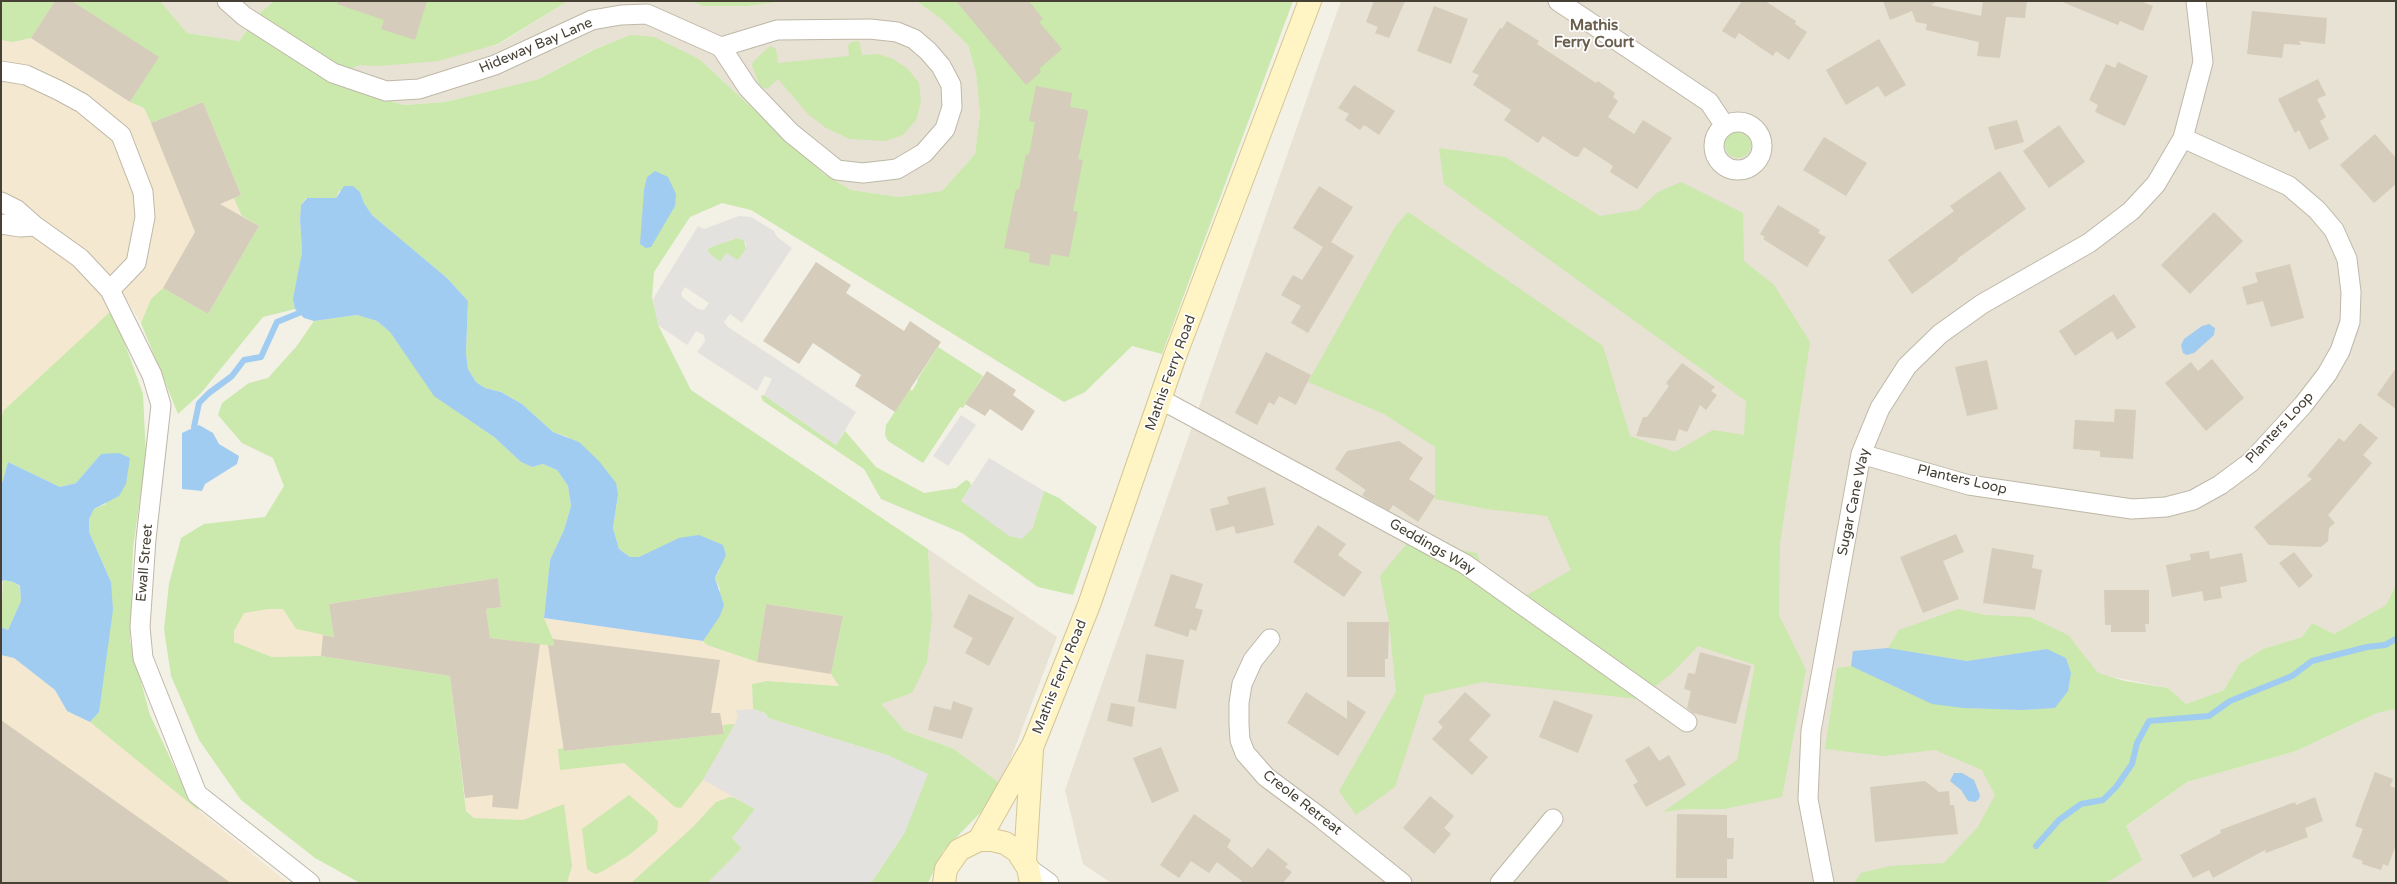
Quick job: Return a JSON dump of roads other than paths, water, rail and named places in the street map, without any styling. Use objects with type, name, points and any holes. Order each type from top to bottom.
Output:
[{"type":"main road","name":"Mathis Ferry Road","points":[[979,840],[1032,745],[1089,605],[1160,399],[1310,1]]},
{"type":"main road","name":"Mathis Ferry Road","points":[[1028,871],[1032,745]]},
{"type":"main road","points":[[944,883],[946,869],[959,850],[979,840],[992,840],[1006,843],[1017,851],[1028,871]]},
{"type":"street","name":"Hideway Bay Lane","points":[[227,1],[244,16],[333,73],[386,91],[418,89],[495,65],[592,20],[621,15],[647,14],[721,47]]},
{"type":"street","points":[[1558,1],[1709,102],[1725,126]]},
{"type":"street","name":"Sugar Cane Way","points":[[1824,883],[1808,799],[1811,731],[1861,454],[1880,408],[1907,366],[1940,334],[1982,304],[2089,243],[2131,211],[2156,184],[2183,138],[2203,62],[2196,1]]},
{"type":"street","points":[[870,29],[897,32],[914,39],[928,51],[941,66],[951,85],[952,107],[945,129],[924,153],[897,169],[863,173],[837,170],[791,132],[748,88],[721,47],[777,30],[870,29]]},
{"type":"street","points":[[1,71],[26,75],[82,103],[121,136],[143,192],[145,218],[136,263],[110,290]]},
{"type":"street","name":"Planters Loop","points":[[1861,454],[1968,485],[2132,509],[2166,507],[2193,500],[2220,485],[2251,462],[2303,405],[2328,374],[2340,351],[2350,322],[2351,292],[2347,259],[2334,230],[2317,210],[2289,186],[2183,138]]},
{"type":"street","name":"Ewall Street","points":[[1,202],[17,210],[35,226],[80,258],[110,290],[152,375],[161,405],[146,539],[140,627],[143,658],[197,794],[310,883]]},
{"type":"street","points":[[1,224],[20,227],[35,226]]},
{"type":"street","name":"Geddings Way","points":[[1160,399],[1465,564],[1687,722]]},
{"type":"street","name":"Creole Retreat","points":[[1270,639],[1253,660],[1242,684],[1239,703],[1239,724],[1240,740],[1245,753],[1266,778],[1321,818],[1402,883]]},
{"type":"street","points":[[1500,883],[1552,819]]},
{"type":"street","points":[[1028,871],[1048,883]]},
{"type":"water","points":[[655,171],[668,177],[676,194],[675,206],[651,247],[646,248],[640,244],[644,190],[647,177]]},
{"type":"water","points":[[344,186],[353,186],[360,192],[364,203],[372,215],[447,278],[468,301],[466,353],[468,369],[476,382],[485,388],[501,392],[522,404],[553,432],[579,442],[599,461],[616,483],[618,495],[613,528],[619,549],[630,557],[639,557],[679,538],[699,535],[723,545],[726,555],[715,578],[724,605],[720,616],[703,641],[544,618],[550,560],[564,530],[571,506],[568,486],[557,470],[543,464],[532,467],[521,462],[494,437],[434,396],[390,332],[377,321],[357,315],[314,321],[304,318],[295,309],[293,299],[302,252],[300,219],[301,205],[307,198],[336,198]]},
{"type":"water","points":[[2209,324],[2215,328],[2214,335],[2194,353],[2187,355],[2183,353],[2181,345],[2184,339],[2202,326]]},
{"type":"water","points":[[199,425],[213,433],[219,444],[239,456],[237,464],[205,484],[202,491],[182,489],[182,433]]},
{"type":"water","points":[[119,453],[130,458],[126,484],[119,496],[94,509],[89,519],[89,532],[111,582],[113,610],[99,712],[90,722],[67,711],[55,690],[14,658],[1,655],[1,627],[8,630],[21,601],[20,586],[13,582],[3,580],[1,584],[1,487],[8,462],[60,487],[76,483],[101,454]]},
{"type":"water","points":[[1888,648],[1967,661],[2047,649],[2066,658],[2071,673],[2068,691],[2055,708],[2022,710],[1963,708],[1932,704],[1851,666],[1853,651]]},
{"type":"water","points":[[1954,773],[1962,773],[1974,780],[1980,795],[1979,799],[1975,802],[1968,801],[1961,790],[1950,781]]},
{"type":"waterway","points":[[194,427],[199,403],[209,393],[232,376],[244,360],[261,357],[277,322],[299,313]]},
{"type":"waterway","points":[[2036,846],[2059,820],[2081,804],[2103,800],[2116,787],[2132,764],[2137,743],[2149,721],[2209,716],[2230,701],[2292,676],[2312,661],[2367,647],[2385,645],[2396,639]]},
{"type":"district","name":"Mathis Ferry Court","points":[[1594,34]]}]
